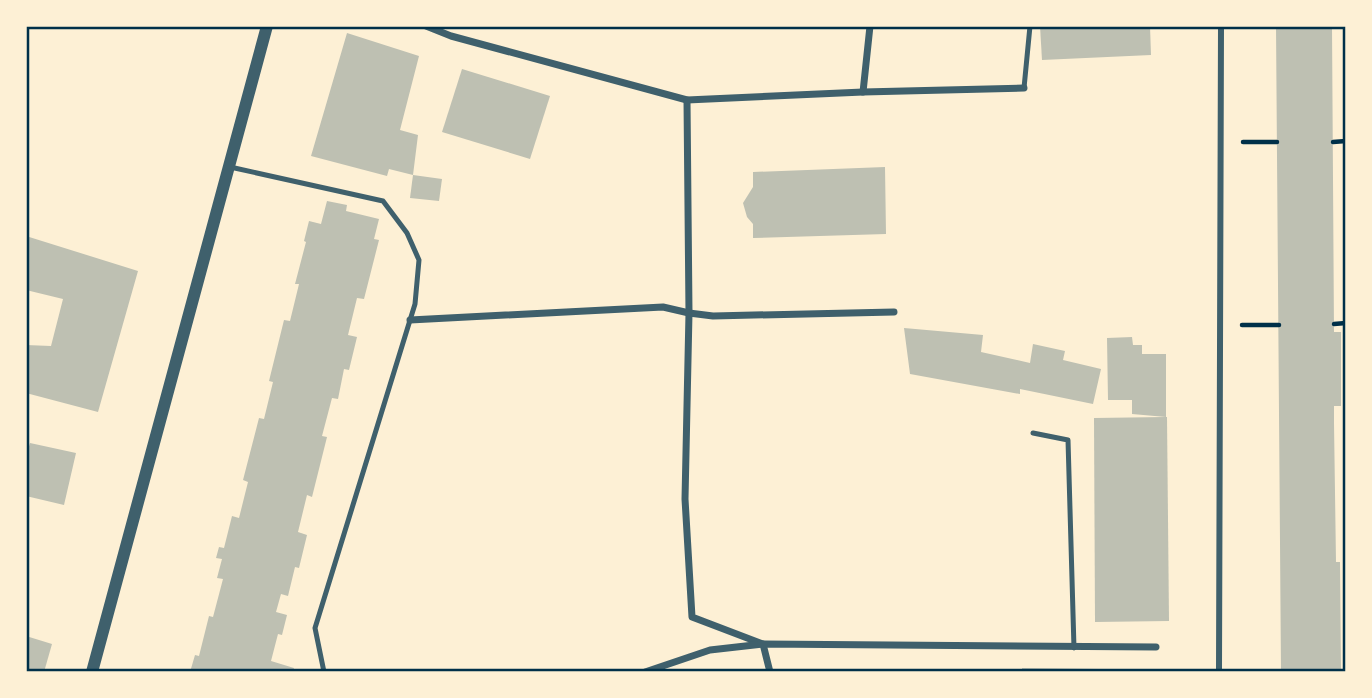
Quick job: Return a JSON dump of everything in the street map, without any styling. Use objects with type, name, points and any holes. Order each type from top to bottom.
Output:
[{"type":"street","points":[[92,672],[267,26]]},
{"type":"street","points":[[426,26],[451,36],[687,100],[1024,88]]},
{"type":"street","points":[[863,92],[870,26]]},
{"type":"street","points":[[1219,672],[1220,26]]},
{"type":"street","points":[[687,100],[689,313],[685,499],[692,617],[763,644]]},
{"type":"street","points":[[410,320],[663,307],[713,316],[894,312]]},
{"type":"street","points":[[763,644],[771,672]]},
{"type":"street","points":[[645,672],[710,650],[763,644],[1156,648]]},
{"type":"lane","points":[[1024,88],[1030,26]]},
{"type":"lane","points":[[228,166],[383,201],[407,233],[419,260],[415,304],[315,628],[324,672]]},
{"type":"lane","points":[[1033,433],[1068,440],[1074,648]]},
{"type":"path","points":[[1333,142],[1346,141]]},
{"type":"path","points":[[1220,143],[1277,142]]},
{"type":"path","points":[[1334,324],[1346,323]]},
{"type":"path","points":[[1220,325],[1279,325]]},
{"type":"building","points":[[1040,26],[1150,26],[1151,55],[1042,60]]},
{"type":"building","points":[[1276,26],[1332,26],[1334,332],[1341,332],[1341,406],[1334,406],[1334,423],[1341,672],[1281,672]]},
{"type":"building","points":[[347,33],[419,56],[400,130],[418,135],[413,175],[389,169],[387,176],[311,156]]},
{"type":"building","points":[[462,69],[550,96],[530,159],[442,132]]},
{"type":"building","points":[[885,167],[886,234],[753,238],[753,224],[747,217],[743,203],[753,187],[753,172]]},
{"type":"building","points":[[413,175],[442,179],[439,201],[410,198]]},
{"type":"building","points":[[327,201],[347,205],[346,211],[379,219],[374,239],[379,240],[364,299],[357,298],[348,335],[357,337],[349,370],[344,369],[338,399],[332,398],[322,436],[327,437],[312,497],[307,495],[298,532],[307,535],[299,568],[295,567],[288,596],[281,594],[276,612],[287,615],[282,635],[278,634],[271,661],[294,668],[293,672],[190,672],[195,655],[199,656],[209,616],[213,617],[223,579],[217,578],[222,559],[216,558],[219,547],[224,548],[232,516],[239,518],[248,482],[243,480],[259,418],[264,419],[273,382],[269,381],[284,320],[290,321],[309,221],[321,224]]},
{"type":"building","points":[[26,236],[138,271],[98,412],[26,393],[26,345],[51,346],[63,299],[26,290]]},
{"type":"building","points":[[904,328],[983,335],[981,352],[1030,363],[1033,344],[1065,351],[1063,360],[1101,369],[1093,404],[1020,389],[1020,394],[910,374]]},
{"type":"building","points":[[1132,337],[1133,345],[1142,345],[1142,354],[1166,354],[1166,417],[1132,414],[1132,400],[1108,400],[1107,338]]},
{"type":"building","points":[[1167,417],[1169,621],[1095,622],[1094,418]]},
{"type":"building","points":[[30,443],[76,453],[64,505],[26,496],[26,457]]},
{"type":"building","points":[[26,636],[52,644],[44,672],[26,672]]},
{"type":"building","points":[[1022,668],[1099,669],[1098,672],[1022,672]]}]
